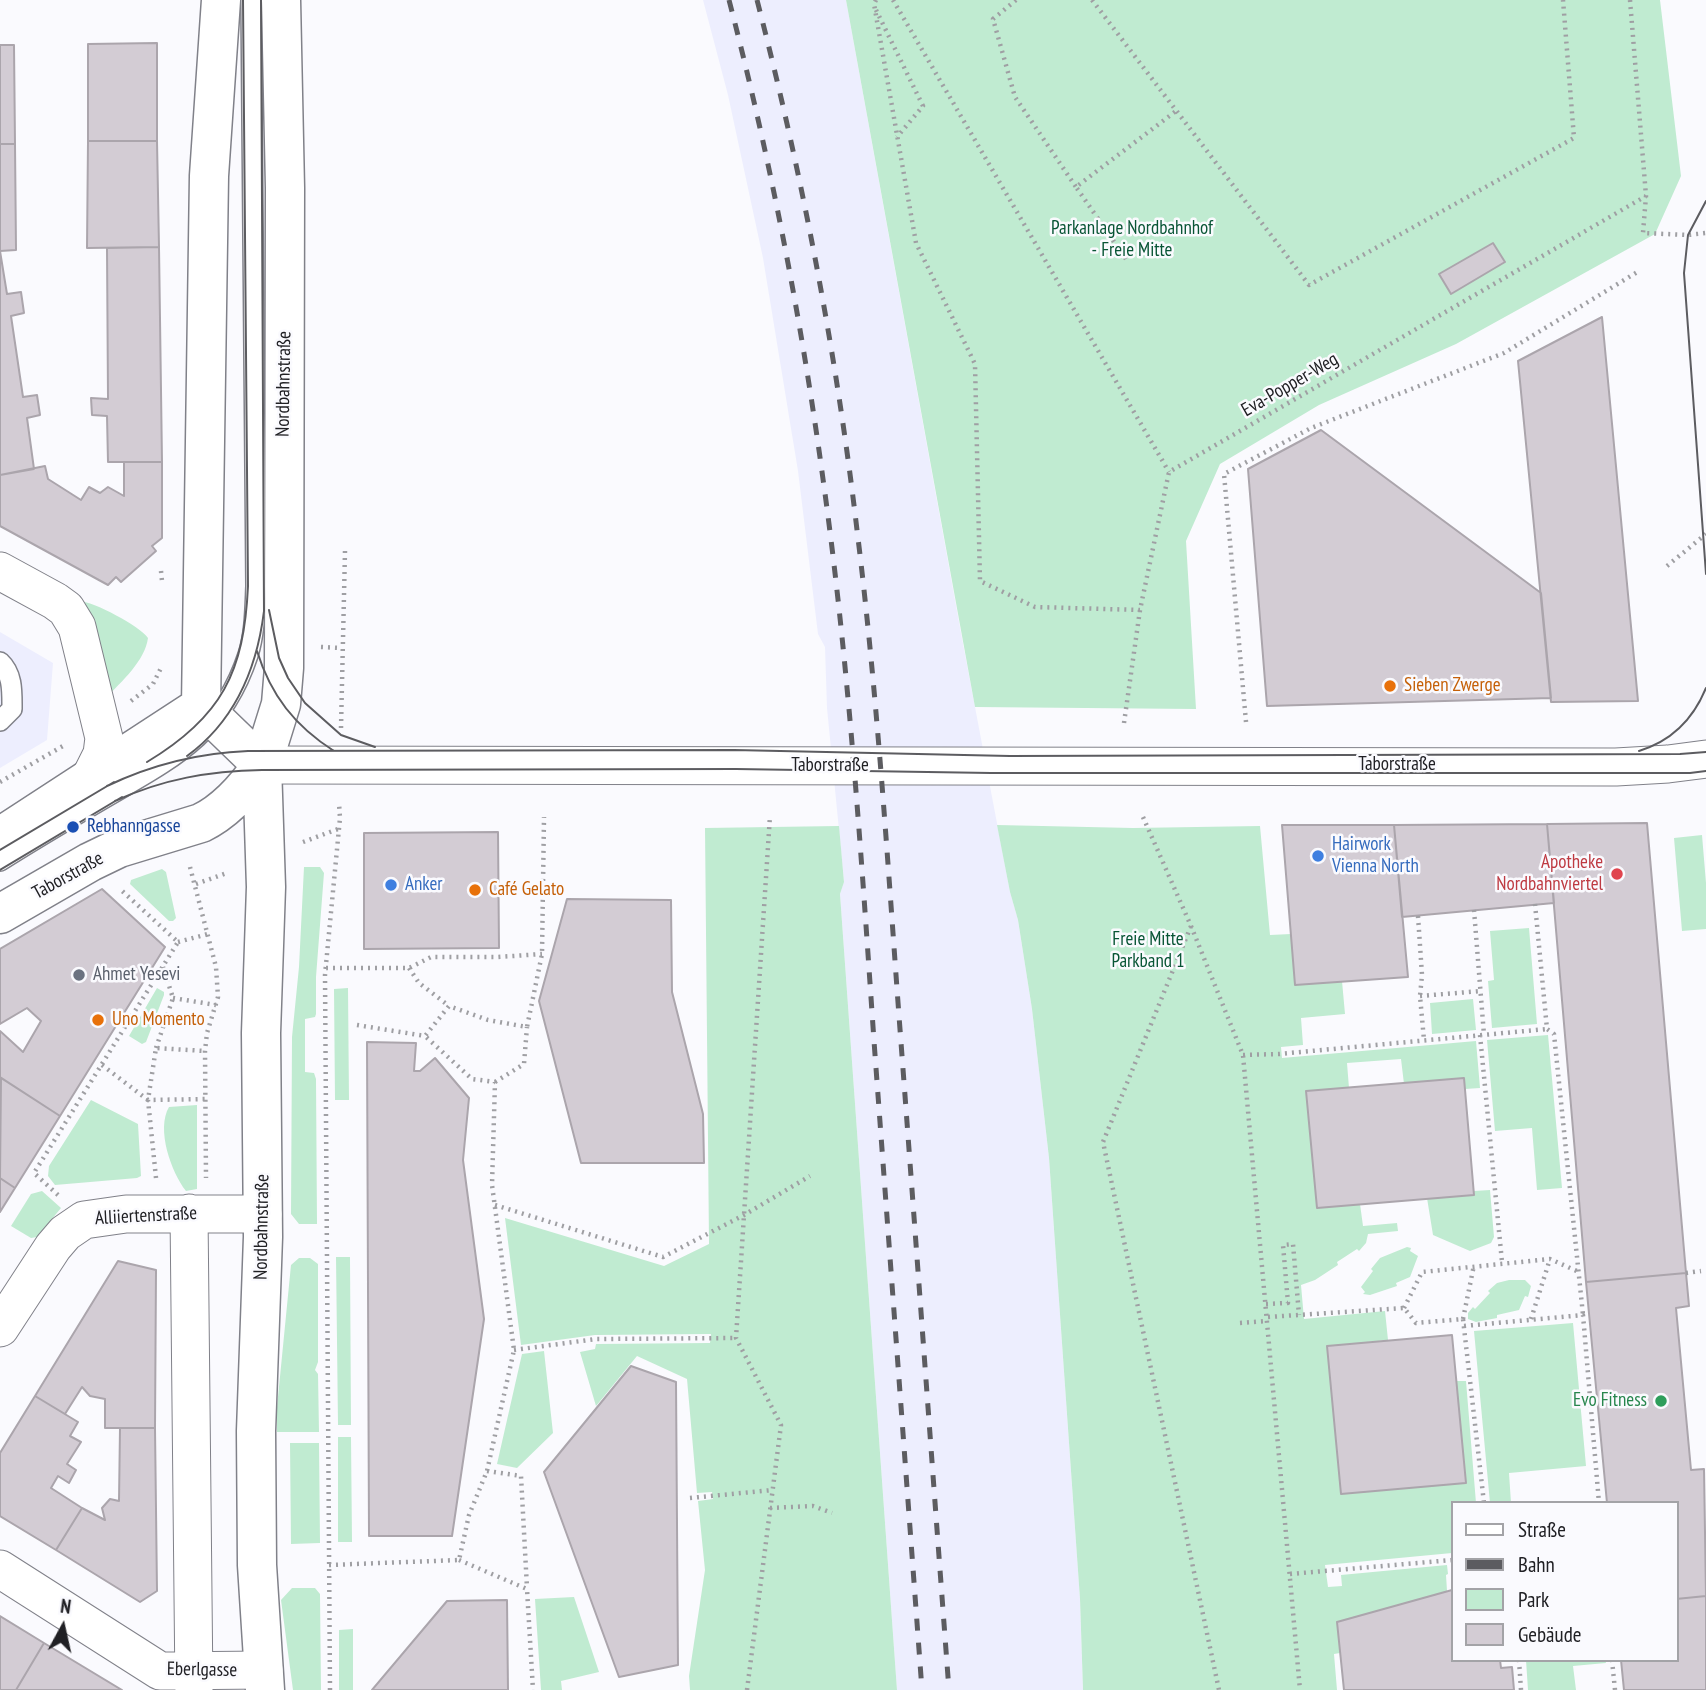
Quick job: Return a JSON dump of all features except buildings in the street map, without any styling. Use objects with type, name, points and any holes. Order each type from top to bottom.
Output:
[{"type":"main road","points":[[221,0],[209,176],[208,713],[262,765]]},
{"type":"main road","name":"Nordbahnstraße","points":[[265,1680],[257,1565],[256,1431],[263,1214],[261,1033],[266,887],[262,765],[281,704],[284,668],[285,188],[281,0]]},
{"type":"main road","points":[[0,837],[89,780],[208,713]]},
{"type":"main road","name":"Taborstraße","points":[[0,914],[119,848],[214,817],[262,765]]},
{"type":"street","points":[[0,571],[55,601],[66,609],[78,626],[104,738],[102,754],[89,780]]},
{"type":"street","name":"Taborstraße","points":[[262,765],[1616,767],[1706,759]]},
{"type":"street","points":[[189,1213],[194,1680]]},
{"type":"street","name":"Alliiertenstraße","points":[[0,1328],[53,1247],[65,1233],[84,1220],[126,1214],[263,1214]]},
{"type":"street","name":"Eberlgasse","points":[[0,1569],[160,1671],[194,1680],[265,1680]]},
{"type":"lane","name":"Nordbahnstraße","points":[[208,713],[231,695],[249,653],[254,622],[256,502],[251,0]]},
{"type":"lane","points":[[0,662],[4,665],[12,686],[12,709],[0,721]]},
{"type":"lane","points":[[0,861],[169,762],[197,740],[208,713]]},
{"type":"path","points":[[893,0],[1169,472],[1140,610],[1124,723]]},
{"type":"path","points":[[1017,0],[993,19],[1016,97],[1126,259]]},
{"type":"path","points":[[1092,0],[1309,285],[1574,138],[1563,0]]},
{"type":"path","points":[[1630,0],[1646,196],[1643,233],[1706,233]]},
{"type":"path","points":[[875,2],[916,243],[975,364],[980,581],[1035,607],[1140,610]]},
{"type":"path","points":[[875,2],[923,106],[897,137]]},
{"type":"path","points":[[1076,187],[1176,111]]},
{"type":"path","name":"Eva-Popper-Weg","points":[[1169,472],[1646,196]]},
{"type":"path","points":[[1246,722],[1224,474],[1311,428],[1504,353],[1639,271]]},
{"type":"path","points":[[1667,566],[1706,534]]},
{"type":"path","points":[[340,711],[345,551]]},
{"type":"path","points":[[0,782],[48,755]]},
{"type":"path","points":[[747,1690],[781,1425],[736,1338],[770,816]]},
{"type":"path","points":[[357,1025],[425,1035],[472,1079],[495,1082],[524,1064],[527,1027],[542,954],[544,817]]},
{"type":"path","points":[[1143,817],[1243,1055],[1300,1690]]},
{"type":"path","points":[[330,1690],[326,968],[340,818]]},
{"type":"path","points":[[305,842],[338,829]]},
{"type":"path","points":[[205,1099],[207,1032],[218,997],[216,967],[196,884],[222,875]]},
{"type":"path","points":[[118,887],[178,942]]},
{"type":"path","points":[[1535,904],[1547,1029]]},
{"type":"path","points":[[1474,910],[1502,1262]]},
{"type":"path","points":[[1418,916],[1423,1040]]},
{"type":"path","points":[[1191,926],[1103,1142],[1219,1690]]},
{"type":"path","points":[[84,1220],[34,1173],[178,942],[208,934]]},
{"type":"path","points":[[326,968],[409,968],[432,957],[542,954]]},
{"type":"path","points":[[102,1065],[148,1100],[156,1048],[173,998],[163,967]]},
{"type":"path","points":[[409,968],[419,983],[449,1006],[488,1020],[527,1027]]},
{"type":"path","points":[[1420,996],[1481,991]]},
{"type":"path","points":[[173,998],[216,1005]]},
{"type":"path","points":[[425,1035],[449,1006]]},
{"type":"path","points":[[1243,1055],[1547,1029],[1554,1034],[1580,1282],[1599,1501]]},
{"type":"path","points":[[156,1048],[205,1051]]},
{"type":"path","points":[[459,1560],[469,1514],[487,1471],[514,1350],[492,1185],[495,1082]]},
{"type":"path","points":[[495,1205],[663,1257],[810,1177]]},
{"type":"path","points":[[1266,1304],[1288,1303],[1283,1245],[1293,1244],[1299,1315]]},
{"type":"path","points":[[1404,1308],[1422,1272],[1550,1259],[1578,1272]]},
{"type":"path","points":[[1531,1319],[1550,1259]]},
{"type":"path","points":[[1474,1265],[1463,1319],[1484,1501]]},
{"type":"path","points":[[1686,1273],[1702,1271]]},
{"type":"path","points":[[1580,1282],[1586,1282]]},
{"type":"path","points":[[1240,1322],[1404,1308]]},
{"type":"path","points":[[1404,1308],[1416,1323],[1463,1319]]},
{"type":"path","points":[[1464,1326],[1583,1315]]},
{"type":"path","points":[[514,1350],[596,1339],[736,1338]]},
{"type":"path","points":[[487,1471],[520,1476],[533,1690]]},
{"type":"path","points":[[690,1498],[773,1490]]},
{"type":"path","points":[[770,1508],[813,1506],[832,1513]]},
{"type":"path","points":[[329,1565],[459,1560],[527,1589]]},
{"type":"path","points":[[1290,1574],[1450,1560]]},
{"type":"path","points":[[1519,1662],[1521,1690]]},
{"type":"path","points":[[1612,1662],[1615,1690]]},
{"type":"shaded area","points":[[703,0],[846,0],[961,633],[1010,892],[1018,920],[1032,1009],[1049,1158],[1080,1599],[1083,1690],[897,1690],[840,894],[844,881],[827,708],[825,647],[818,634],[798,471],[763,258],[728,95]]},
{"type":"shaded area","points":[[0,632],[53,663],[47,740],[0,768]]},
{"type":"green space","name":"Parkanlage Nordbahnhof - Freie Mitte","points":[[846,0],[1660,0],[1681,176],[1655,234],[1456,344],[1319,405],[1220,464],[1186,541],[1196,709],[975,707]]},
{"type":"green space","points":[[80,601],[116,615],[148,638],[137,663],[106,698]]},
{"type":"green space","name":"Freie Mitte Parkband 1","points":[[997,825],[1133,828],[1260,826],[1270,935],[1291,934],[1342,981],[1345,1014],[1301,1018],[1303,1045],[1281,1047],[1282,1058],[1476,1041],[1480,1088],[1465,1089],[1464,1079],[1404,1084],[1401,1059],[1347,1063],[1349,1088],[1307,1092],[1317,1208],[1360,1204],[1363,1226],[1397,1223],[1398,1231],[1368,1234],[1366,1243],[1359,1251],[1357,1249],[1337,1262],[1338,1265],[1315,1280],[1301,1285],[1304,1319],[1385,1311],[1388,1340],[1327,1346],[1341,1494],[1465,1483],[1456,1381],[1466,1381],[1476,1501],[1450,1501],[1450,1553],[1325,1565],[1328,1587],[1342,1586],[1341,1575],[1447,1565],[1448,1574],[1447,1591],[1338,1622],[1340,1653],[1334,1654],[1337,1690],[1083,1690],[1080,1599],[1049,1158],[1032,1009],[1018,920]]},
{"type":"green space","points":[[839,826],[844,882],[840,894],[897,1690],[690,1690],[689,1676],[705,1570],[698,1501],[713,1499],[712,1492],[697,1493],[687,1379],[637,1356],[596,1406],[580,1352],[595,1349],[596,1344],[710,1343],[711,1334],[595,1335],[521,1345],[505,1218],[664,1266],[709,1244],[705,828]]},
{"type":"green space","points":[[1702,835],[1706,929],[1682,931],[1674,838]]},
{"type":"green space","points":[[304,867],[320,867],[324,873],[316,1014],[315,1017],[305,1019],[305,1072],[314,1073],[316,1079],[317,1224],[299,1224],[291,1214],[292,1037]]},
{"type":"green space","points":[[162,869],[166,872],[176,918],[173,921],[169,921],[130,884],[131,880]]},
{"type":"green space","points":[[1529,928],[1537,1024],[1492,1028],[1488,981],[1494,980],[1490,931]]},
{"type":"green space","points":[[157,988],[164,992],[164,995],[146,1042],[142,1044],[129,1036]]},
{"type":"green space","points":[[348,988],[349,1100],[335,1100],[334,989]]},
{"type":"green space","points":[[1473,999],[1476,1030],[1432,1034],[1430,1003]]},
{"type":"green space","points":[[1548,1035],[1562,1188],[1537,1190],[1532,1128],[1495,1131],[1487,1040]]},
{"type":"green space","points":[[91,1100],[138,1124],[141,1176],[55,1185],[48,1176],[49,1166]]},
{"type":"green space","points":[[197,1105],[197,1189],[186,1191],[175,1173],[167,1150],[165,1116],[169,1107]]},
{"type":"green space","points":[[1490,1190],[1494,1237],[1491,1243],[1470,1251],[1433,1235],[1427,1198],[1474,1195],[1474,1191]]},
{"type":"green space","points":[[42,1191],[61,1208],[37,1237],[31,1238],[11,1226],[31,1194]]},
{"type":"green space","points":[[1407,1247],[1418,1256],[1410,1277],[1396,1283],[1397,1286],[1370,1295],[1363,1294],[1365,1292],[1361,1287],[1380,1258]]},
{"type":"green space","points":[[336,1257],[350,1257],[351,1425],[338,1425]]},
{"type":"green space","points":[[299,1258],[310,1258],[318,1264],[318,1362],[315,1370],[318,1374],[319,1432],[277,1432],[291,1265]]},
{"type":"green space","points":[[1525,1280],[1531,1286],[1528,1297],[1525,1296],[1519,1310],[1476,1322],[1468,1319],[1468,1313],[1490,1293],[1488,1291],[1497,1283]]},
{"type":"green space","points":[[1573,1323],[1586,1466],[1509,1473],[1511,1501],[1490,1501],[1474,1331]]},
{"type":"green space","points":[[544,1351],[553,1433],[517,1468],[497,1464],[522,1354]]},
{"type":"green space","points":[[338,1437],[351,1437],[352,1542],[338,1542]]},
{"type":"green space","points":[[290,1443],[319,1443],[320,1543],[291,1544]]},
{"type":"green space","points":[[292,1588],[315,1588],[320,1594],[321,1690],[293,1690],[281,1600]]},
{"type":"green space","points":[[574,1597],[599,1672],[561,1681],[562,1690],[541,1690],[535,1599]]},
{"type":"green space","points":[[353,1629],[353,1690],[339,1690],[339,1630]]},
{"type":"green space","points":[[1526,1662],[1606,1662],[1573,1666],[1576,1690],[1528,1690]]},
{"type":"tram line","points":[[147,762],[194,728],[211,709],[234,668],[246,616],[248,586],[243,0]]},
{"type":"tram line","points":[[187,756],[218,727],[241,692],[256,653],[264,611],[261,0]]},
{"type":"tram line","points":[[1706,201],[1688,235],[1684,273],[1706,574]]},
{"type":"tram line","points":[[269,610],[279,658],[288,678],[305,703],[341,735],[375,747]]},
{"type":"tram line","points":[[257,651],[269,682],[286,708],[307,731],[334,751]]},
{"type":"tram line","points":[[1639,751],[1662,741],[1680,728],[1695,710],[1706,688]]},
{"type":"tram line","points":[[107,786],[176,761],[211,754],[248,751],[734,750],[1010,756],[1706,752]]},
{"type":"tram line","points":[[115,801],[151,787],[187,778],[223,772],[262,770],[736,769],[991,773],[1706,771]]},
{"type":"tram line","points":[[0,850],[114,782]]},
{"type":"tram line","points":[[0,870],[122,797]]},
{"type":"railway","points":[[729,0],[771,178],[794,298],[832,549],[859,830],[922,1690]]},
{"type":"railway","points":[[757,0],[789,131],[816,263],[849,463],[864,590],[886,833],[949,1690]]},
{"type":"place","name":"Sieben Zwerge","points":[[1390,686]]},
{"type":"place","name":"Rebhanngasse","points":[[73,827]]},
{"type":"place","name":"Hairwork Vienna North","points":[[1318,856]]},
{"type":"place","name":"Apotheke Nordbahnviertel","points":[[1617,874]]},
{"type":"place","name":"Anker","points":[[391,885]]},
{"type":"place","name":"Café Gelato","points":[[475,890]]},
{"type":"place","name":"Ahmet Yesevi","points":[[79,975]]},
{"type":"place","name":"Uno Momento","points":[[98,1020]]},
{"type":"place","name":"Evo Fitness","points":[[1661,1401]]}]
